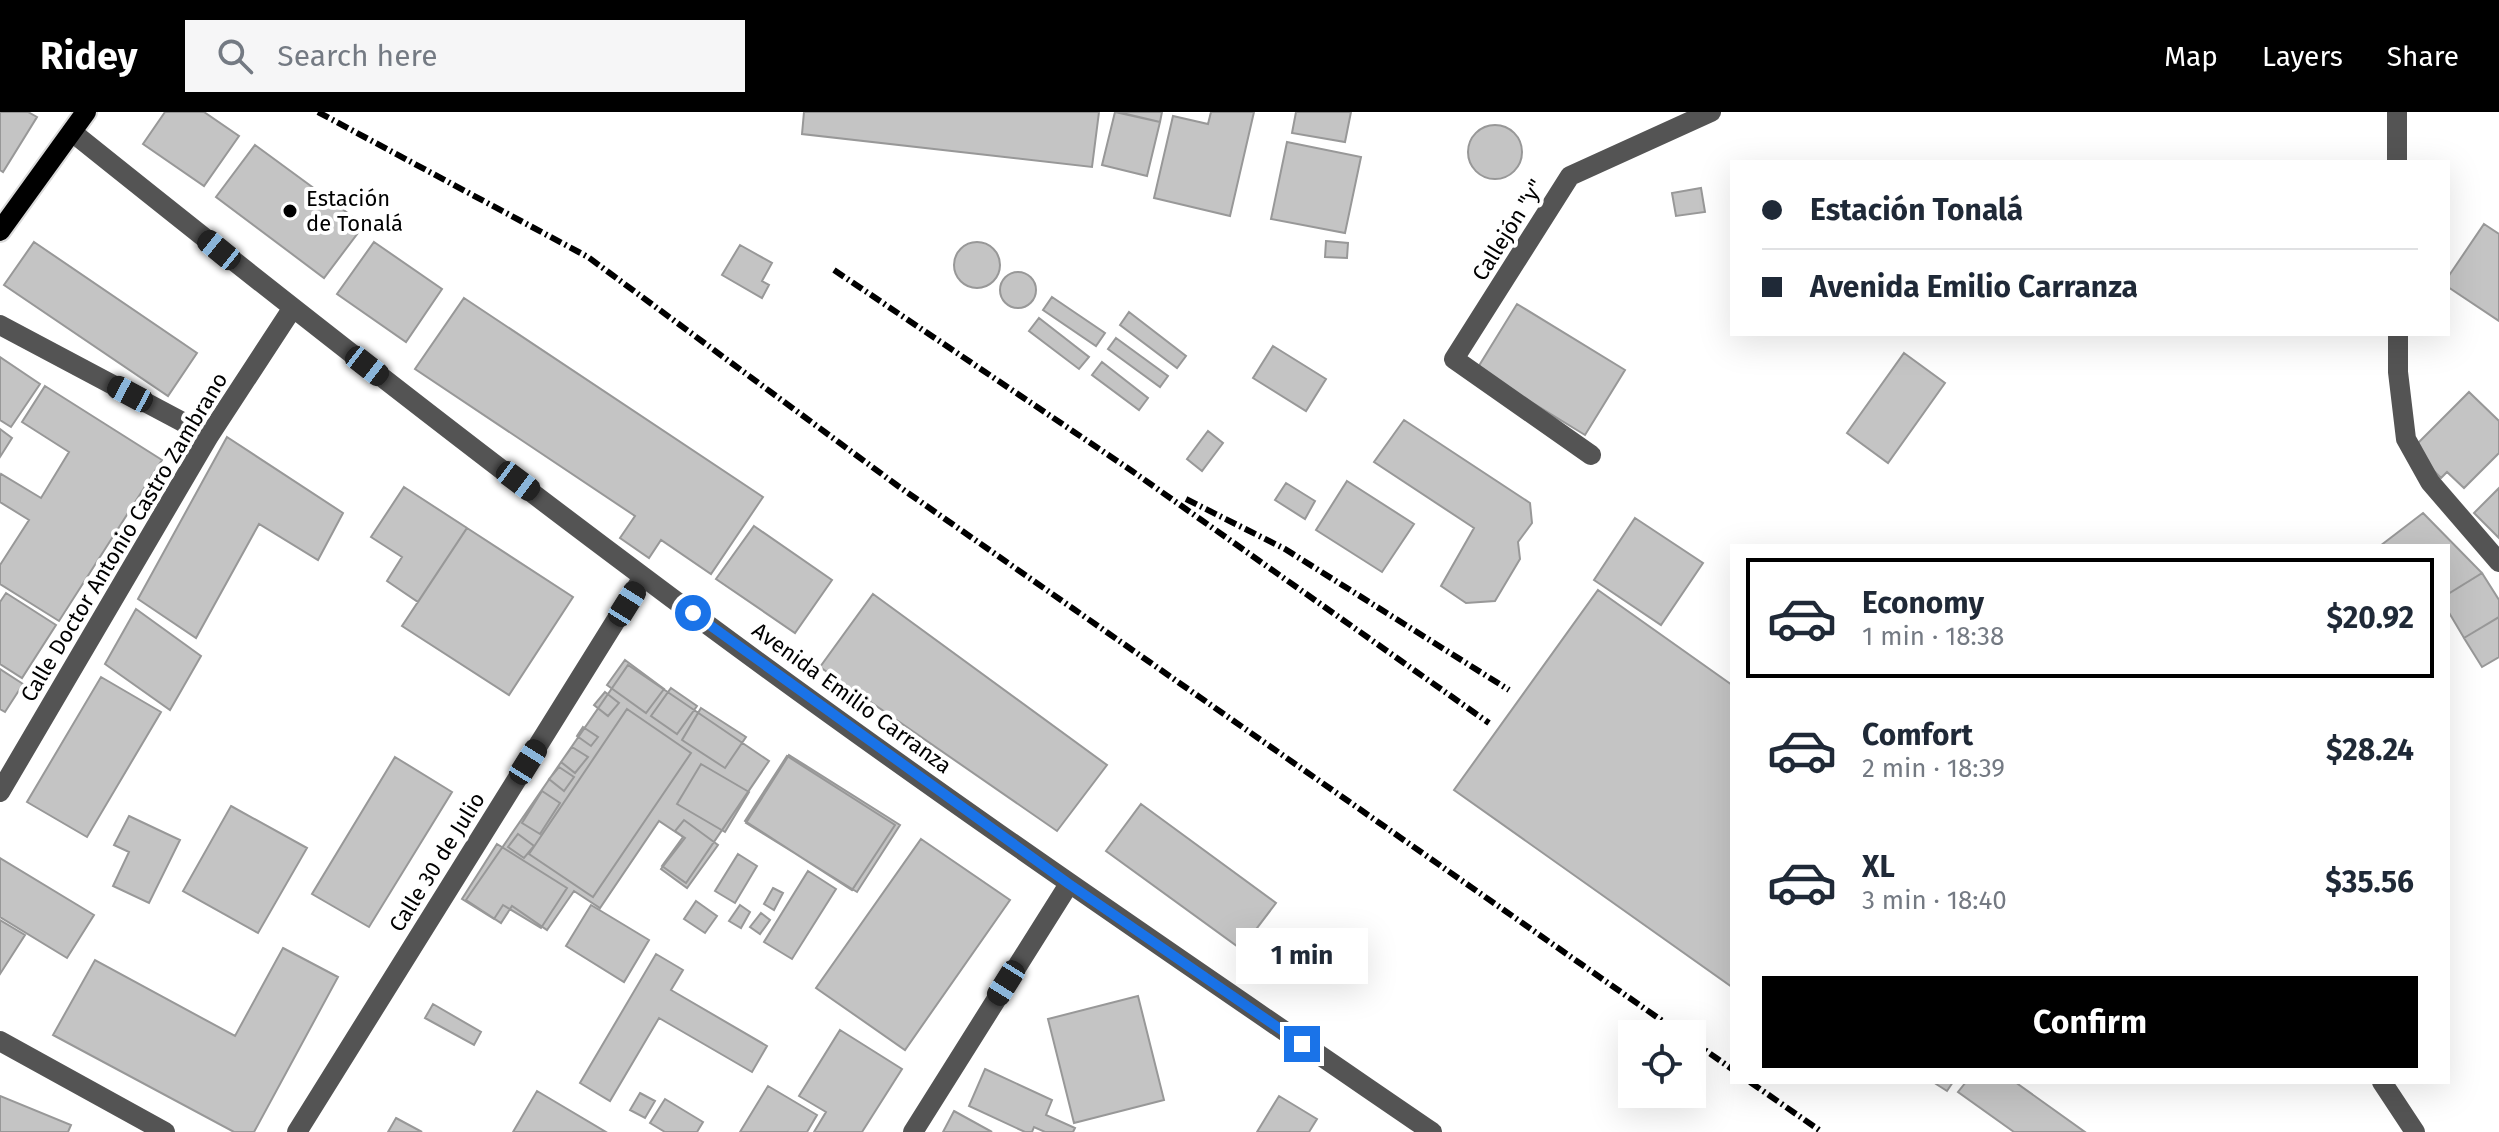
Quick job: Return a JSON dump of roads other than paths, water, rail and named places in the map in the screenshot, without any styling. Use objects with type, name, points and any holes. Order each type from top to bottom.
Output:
[{"type":"main road","points":[[0,231],[86,112]]},
{"type":"street","name":"Callejón \"y\"","points":[[1591,455],[1454,359],[1570,176],[1711,112]]},
{"type":"street","points":[[2397,112],[2397,160]]},
{"type":"street","name":"Avenida Emilio Carranza","points":[[72,132],[292,309],[643,577],[1069,884],[1432,1132]]},
{"type":"street","name":"Calle Doctor Antonio Castro Zambrano","points":[[0,792],[209,436],[292,309]]},
{"type":"street","points":[[0,325],[209,436]]},
{"type":"street","points":[[2398,336],[2398,372],[2406,439],[2430,482],[2499,562]]},
{"type":"street","name":"Calle 30 de Julio","points":[[297,1132],[643,577]]},
{"type":"street","points":[[913,1132],[1069,884]]},
{"type":"street","points":[[0,1041],[165,1132]]},
{"type":"street","points":[[2383,1084],[2415,1132]]},
{"type":"railway","points":[[318,112],[588,257],[898,486],[1661,1020]]},
{"type":"railway","points":[[834,270],[1132,471],[1489,723]]},
{"type":"railway","points":[[1186,499],[1285,549],[1509,690]]},
{"type":"railway","points":[[1706,1051],[1730,1068]]},
{"type":"railway","points":[[1753,1084],[1822,1132]]},
{"type":"place","name":"Estación de Tonalá","points":[[290,211]]}]
